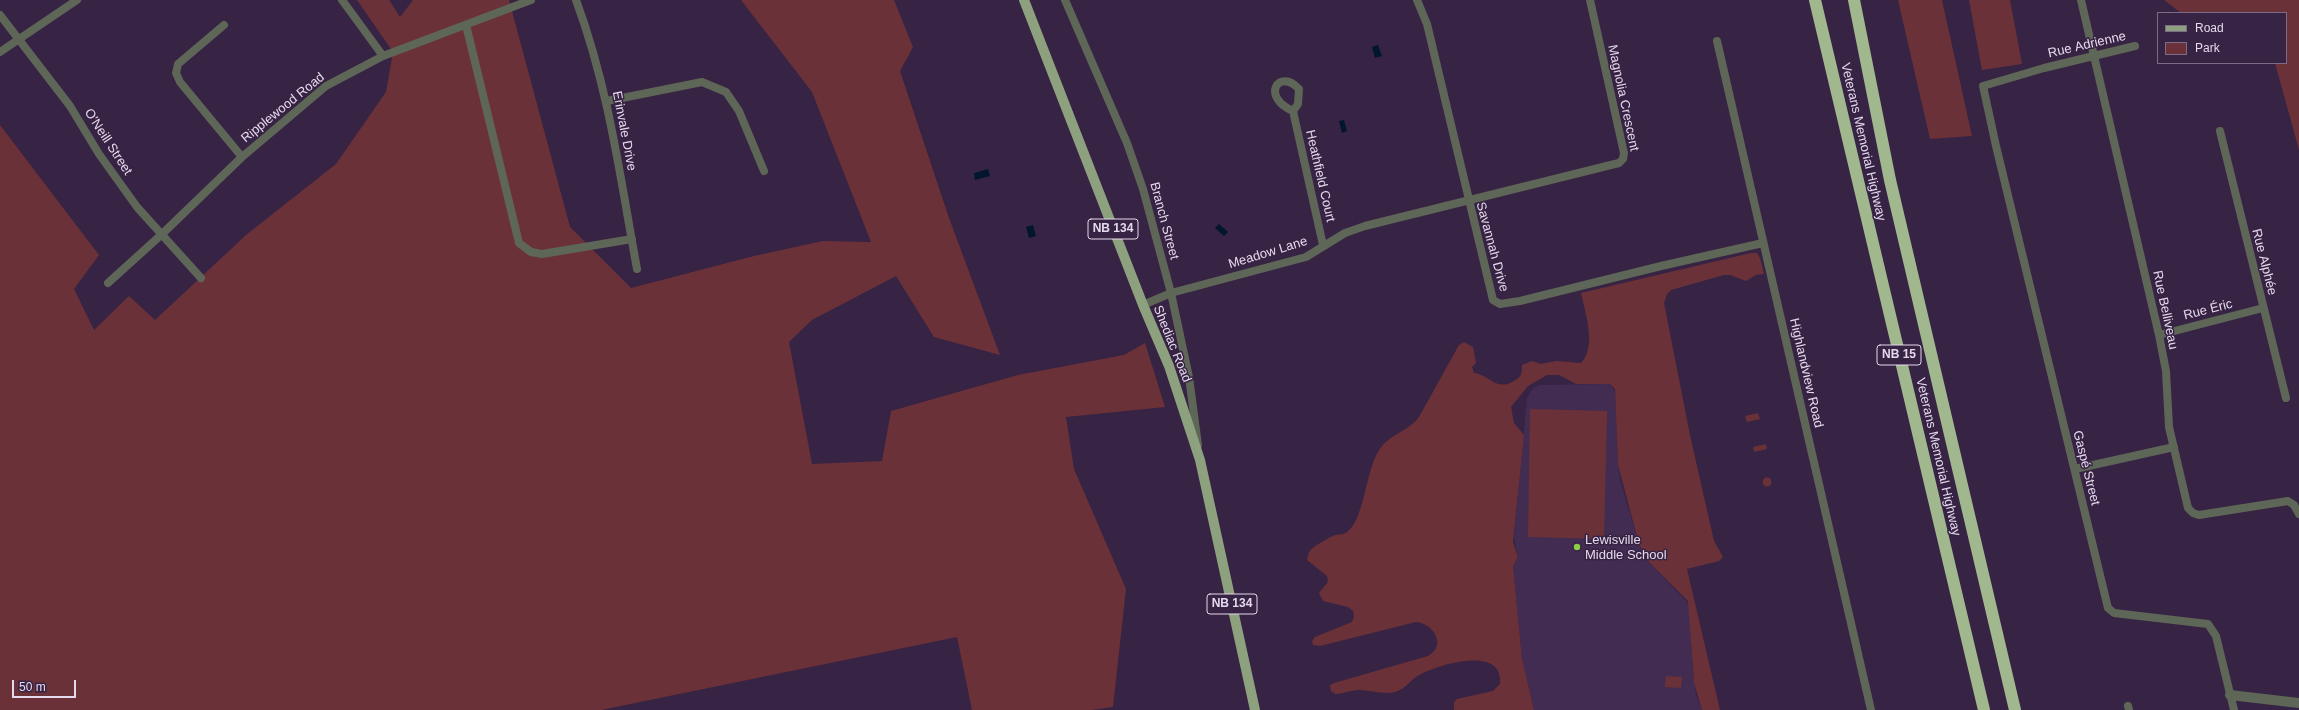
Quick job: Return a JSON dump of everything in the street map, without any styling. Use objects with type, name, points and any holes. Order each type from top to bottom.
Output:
[{"type":"highway","name":"Veterans Memorial Highway","points":[[1815,0],[1984,710]]},
{"type":"highway","name":"Veterans Memorial Highway","points":[[1854,0],[1890,180],[2015,710]]},
{"type":"main road","name":"Shediac Road","points":[[1024,0],[1143,305],[1169,366],[1200,460],[1255,710]]},
{"type":"street","points":[[0,52],[18,38],[77,0]]},
{"type":"street","points":[[342,0],[383,56]]},
{"type":"street","name":"Ripplewood Road","points":[[108,282],[161,235],[242,156],[326,86],[383,56],[531,0]]},
{"type":"street","name":"Erinvale Drive","points":[[576,0],[589,34],[607,101],[637,269]]},
{"type":"street","name":"Branch Street","points":[[1065,0],[1127,143],[1143,189],[1171,293],[1189,377],[1200,460]]},
{"type":"street","name":"Savannah Drive","points":[[1417,0],[1427,24],[1490,294],[1493,300],[1500,304],[1535,298],[1661,266],[1763,243]]},
{"type":"street","name":"Magnolia Crescent","points":[[1468,201],[1619,163],[1624,159],[1624,153],[1590,0]]},
{"type":"street","name":"Rue Belliveau","points":[[2081,0],[2159,335],[2166,371],[2166,407],[2188,508],[2193,514],[2199,515],[2288,501],[2294,505],[2299,514]]},
{"type":"street","name":"O'Neill Street","points":[[0,15],[70,106],[99,154],[133,201],[161,235],[201,278]]},
{"type":"street","points":[[224,25],[178,64],[176,73],[180,82],[242,156]]},
{"type":"street","points":[[466,25],[519,243],[531,252],[542,254],[632,239]]},
{"type":"street","name":"Highlandview Road","points":[[1717,41],[1871,710]]},
{"type":"street","name":"Rue Adrienne","points":[[1996,146],[1983,86],[2044,68],[2134,46]]},
{"type":"street","points":[[607,101],[702,82],[726,92],[739,111],[764,171]]},
{"type":"street","name":"Heathfield Court","points":[[1292,112],[1323,245]]},
{"type":"street","name":"Rue Alphée","points":[[2220,132],[2286,398]]},
{"type":"street","name":"Gaspé Street","points":[[1996,146],[2108,608],[2114,613],[2208,624],[2216,636],[2234,710]]},
{"type":"street","name":"Meadow Lane","points":[[1143,305],[1171,293],[1306,256],[1323,245],[1365,226],[1468,201]]},
{"type":"street","name":"Rue Éric","points":[[2159,335],[2263,308]]},
{"type":"street","points":[[2075,470],[2174,447]]},
{"type":"street","points":[[2230,695],[2299,703]]},
{"type":"shaded area","name":"Lewisville Middle School","points":[[1610,384],[1615,392],[1620,480],[1644,557],[1689,604],[1693,675],[1696,694],[1702,710],[1534,710],[1522,659],[1513,566],[1518,557],[1514,537],[1527,398],[1533,388],[1540,385]]},
{"type":"green space","points":[[357,0],[389,0],[400,17],[413,0],[509,0],[570,227],[631,288],[754,256],[823,241],[871,242],[812,92],[741,0],[894,0],[913,47],[900,71],[949,218],[1000,355],[934,337],[896,276],[812,320],[789,342],[812,464],[882,461],[891,411],[1018,375],[1124,355],[1145,343],[1165,407],[1066,417],[1074,469],[1126,589],[1113,707],[1091,710],[972,710],[957,637],[601,710],[0,710],[0,125],[99,255],[74,289],[94,330],[129,296],[155,320],[246,235],[336,164],[386,92],[393,52]]},
{"type":"green space","points":[[1898,0],[1942,0],[1972,136],[1930,139]]},
{"type":"green space","points":[[1969,0],[2010,0],[2022,64],[1982,70]]},
{"type":"green space","points":[[2164,0],[2299,0],[2299,150],[2275,64],[2287,64],[2287,12],[2180,12]]},
{"type":"green space","points":[[1751,253],[1757,253],[1760,258],[1764,274],[1756,275],[1746,281],[1730,275],[1724,275],[1671,290],[1667,294],[1664,303],[1690,435],[1714,541],[1723,557],[1719,561],[1687,569],[1720,710],[1702,710],[1694,683],[1688,601],[1648,561],[1639,544],[1618,465],[1615,389],[1610,384],[1576,384],[1559,375],[1547,375],[1528,386],[1511,407],[1514,423],[1524,435],[1513,542],[1518,557],[1513,566],[1522,659],[1534,710],[1454,710],[1454,702],[1457,699],[1493,691],[1500,684],[1498,672],[1492,664],[1481,661],[1454,663],[1428,671],[1413,679],[1399,691],[1391,693],[1359,690],[1335,694],[1331,691],[1330,685],[1334,683],[1428,656],[1437,646],[1436,636],[1433,631],[1416,622],[1320,646],[1313,645],[1312,641],[1315,637],[1352,622],[1354,617],[1353,611],[1348,607],[1323,601],[1319,593],[1328,582],[1327,576],[1307,560],[1311,549],[1334,536],[1346,533],[1353,526],[1361,506],[1370,471],[1378,452],[1387,441],[1419,417],[1459,345],[1464,342],[1473,347],[1476,363],[1472,367],[1474,373],[1484,376],[1501,385],[1517,379],[1521,373],[1522,365],[1532,361],[1541,364],[1556,361],[1581,363],[1586,356],[1589,339],[1587,319],[1581,293]]},
{"type":"green space","points":[[1530,409],[1607,411],[1604,539],[1528,537]]},
{"type":"green space","points":[[1758,413],[1760,419],[1747,422],[1745,416]]},
{"type":"green space","points":[[1766,444],[1767,449],[1754,452],[1753,447]]},
{"type":"green space","points":[[1767,477],[1772,482],[1767,487],[1762,482]]},
{"type":"green space","points":[[1666,676],[1682,677],[1681,688],[1665,687]]},
{"type":"water","points":[[1378,45],[1382,56],[1375,58],[1372,47]]},
{"type":"water","points":[[1344,120],[1347,131],[1342,133],[1339,121]]},
{"type":"water","points":[[988,169],[990,176],[975,180],[974,173]]},
{"type":"water","points":[[1219,224],[1228,232],[1224,236],[1215,228]]},
{"type":"water","points":[[1033,225],[1036,236],[1029,238],[1026,227]]},
{"type":"place","name":"Lewisville Middle School","points":[[1577,547]]}]
